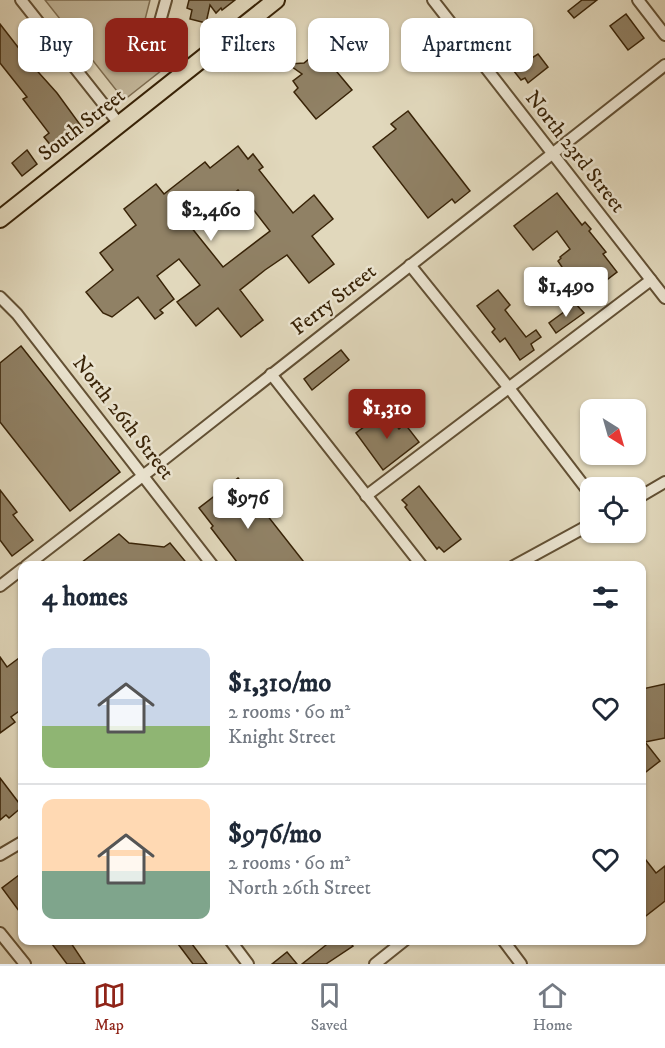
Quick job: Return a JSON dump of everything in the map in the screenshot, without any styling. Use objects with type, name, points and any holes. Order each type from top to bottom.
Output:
[{"type":"main road","name":"South Street","points":[[0,219],[276,0]]},
{"type":"street","points":[[21,0],[120,125]]},
{"type":"street","points":[[161,18],[166,0]]},
{"type":"street","name":"North 23rd Street","points":[[433,0],[665,298]]},
{"type":"street","points":[[638,0],[665,35]]},
{"type":"street","name":"Ferry Street","points":[[32,561],[665,65]]},
{"type":"street","points":[[410,265],[580,481]]},
{"type":"street","points":[[366,496],[651,280]]},
{"type":"street","name":"North 26th Street","points":[[0,297],[16,314],[209,561]]},
{"type":"street","points":[[271,374],[418,561]]},
{"type":"street","points":[[646,493],[665,482]]},
{"type":"street","points":[[523,561],[580,530]]},
{"type":"street","points":[[2,580],[18,570]]},
{"type":"street","points":[[0,855],[18,845]]},
{"type":"street","points":[[0,933],[25,964]]},
{"type":"street","points":[[234,945],[248,964]]},
{"type":"street","points":[[375,964],[399,945]]},
{"type":"street","points":[[507,945],[522,964]]},
{"type":"shaded area","points":[[45,0],[150,0],[145,18],[105,18],[105,72],[159,72],[124,100],[93,61],[93,18],[59,18]]},
{"type":"building","points":[[189,0],[235,0],[216,13],[210,5],[207,18],[200,18],[200,22],[190,19],[192,10],[187,8]]},
{"type":"building","points":[[582,0],[597,0],[574,18],[568,11]]},
{"type":"building","points":[[626,14],[644,38],[628,50],[610,26]]},
{"type":"building","points":[[0,24],[18,47],[18,72],[38,72],[84,130],[56,152],[44,137],[49,133],[23,99],[27,97],[0,63]]},
{"type":"building","points":[[538,54],[548,67],[528,83],[525,78],[521,80],[515,72],[533,72],[533,57]]},
{"type":"building","points":[[308,60],[308,72],[337,72],[352,90],[316,119],[294,92],[298,88],[293,81],[302,74],[296,70],[296,64],[304,63]]},
{"type":"building","points":[[408,111],[470,191],[455,203],[452,199],[428,218],[373,147],[396,129],[391,124]]},
{"type":"building","points":[[238,146],[248,159],[253,154],[263,167],[259,170],[293,213],[314,195],[333,219],[312,236],[334,264],[309,283],[287,255],[265,270],[240,290],[263,320],[241,337],[218,308],[196,326],[177,302],[200,285],[179,259],[157,276],[174,299],[160,310],[163,313],[155,319],[138,297],[112,317],[103,313],[86,292],[113,270],[100,253],[136,225],[124,209],[156,184],[164,194],[205,162],[210,168]],"holes":[[[238,190],[270,231],[223,267],[191,227]]]},
{"type":"building","points":[[27,150],[37,164],[22,176],[12,163]]},
{"type":"building","points":[[557,193],[582,225],[585,222],[591,229],[589,231],[606,252],[603,254],[617,272],[595,289],[584,274],[582,275],[578,270],[561,282],[554,272],[562,267],[558,261],[570,249],[557,231],[533,250],[514,226]]},
{"type":"building","points":[[498,290],[510,305],[505,310],[526,337],[536,330],[541,337],[531,344],[534,350],[520,360],[505,338],[500,342],[492,332],[495,329],[477,306]]},
{"type":"building","points":[[574,302],[584,313],[556,333],[549,323]]},
{"type":"building","points":[[21,346],[120,472],[70,511],[0,422],[0,363]]},
{"type":"building","points":[[341,350],[349,360],[312,390],[304,379]]},
{"type":"building","points":[[385,411],[399,429],[405,424],[419,442],[383,470],[356,433]]},
{"type":"building","points":[[238,478],[303,561],[236,561],[199,508]]},
{"type":"building","points":[[419,486],[461,539],[444,552],[439,547],[437,549],[402,500]]},
{"type":"building","points":[[0,490],[17,512],[13,515],[33,540],[12,556],[0,540]]},
{"type":"building","points":[[119,534],[129,543],[164,547],[170,543],[185,561],[84,561]]},
{"type":"building","points":[[0,657],[7,667],[18,659],[18,712],[11,717],[15,722],[0,733]]},
{"type":"building","points":[[665,684],[665,738],[646,742],[646,688]]},
{"type":"building","points":[[646,743],[660,761],[646,772]]},
{"type":"building","points":[[0,778],[18,802],[18,810],[9,818],[6,815],[0,820]]},
{"type":"building","points":[[646,860],[656,873],[665,866],[665,901],[646,916]]},
{"type":"building","points":[[18,876],[18,910],[2,888]]},
{"type":"building","points":[[53,945],[72,945],[85,964],[67,964]]},
{"type":"building","points":[[179,945],[193,945],[207,964],[193,964]]},
{"type":"building","points":[[326,945],[353,946],[326,964],[302,964]]},
{"type":"building","points":[[287,952],[297,964],[272,964]]}]
